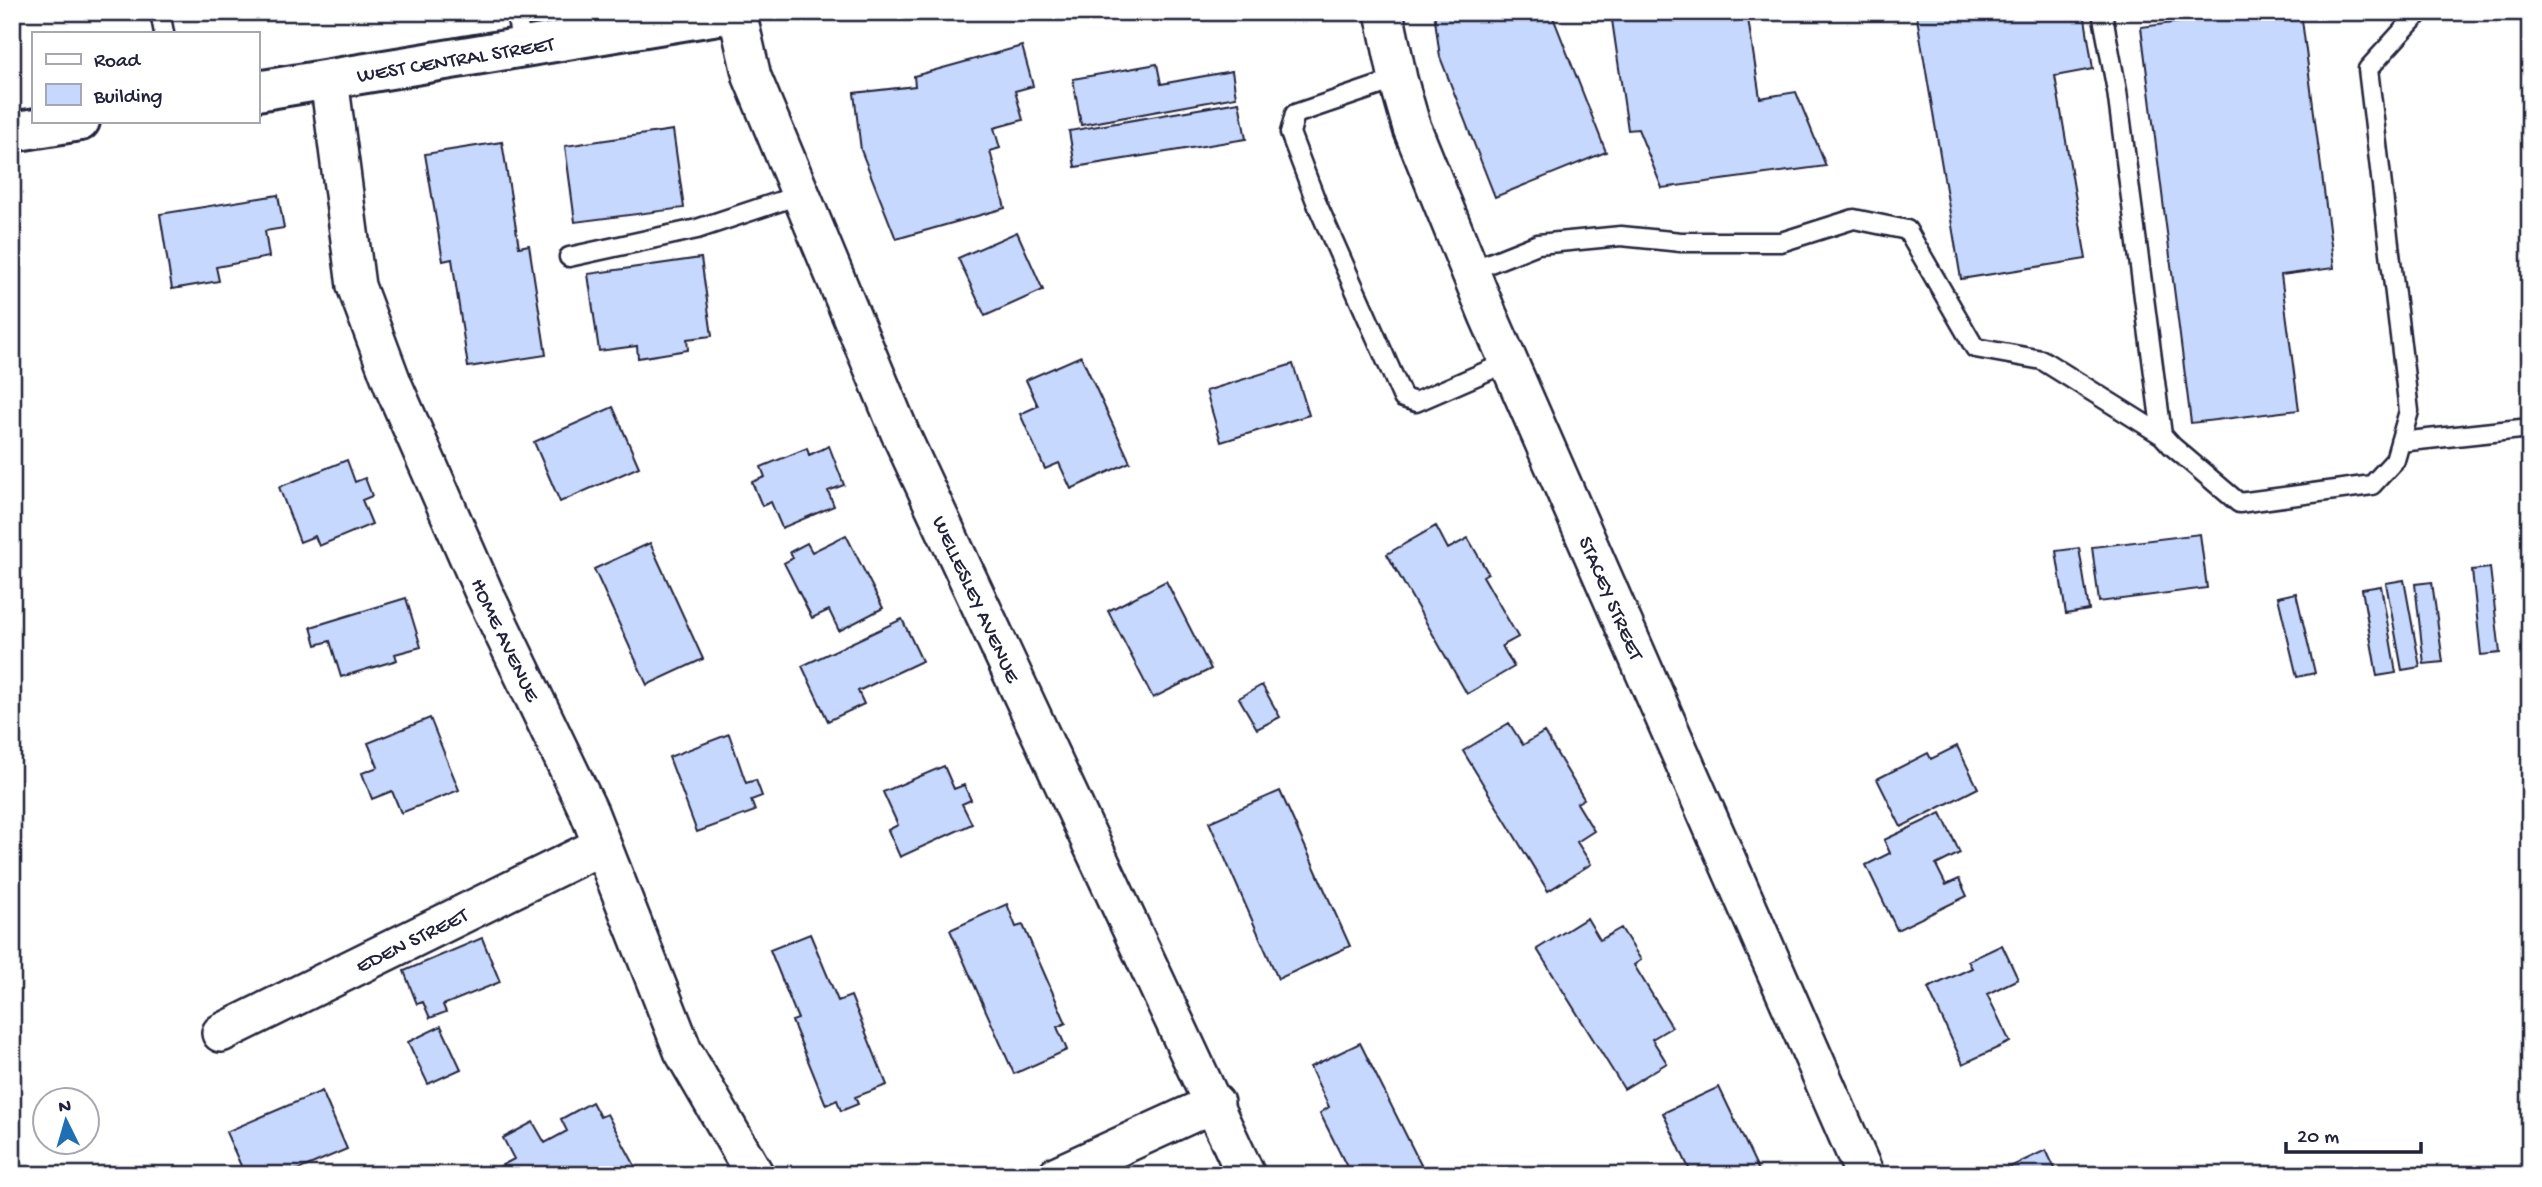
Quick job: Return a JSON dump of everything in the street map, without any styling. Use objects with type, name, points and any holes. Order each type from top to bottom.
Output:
[{"type":"main road","name":"WEST CENTRAL STREET","points":[[259,91],[329,79],[519,30],[737,12]]},
{"type":"main road","points":[[12,132],[74,122]]},
{"type":"street","name":"WELLESLEY AVENUE","points":[[737,12],[752,77],[906,445],[1247,1175]]},
{"type":"street","name":"STACEY STREET","points":[[1384,12],[1398,79],[1412,128],[1470,271],[1865,1175]]},
{"type":"street","name":"HOME AVENUE","points":[[329,79],[356,286],[393,385],[480,583],[589,812],[683,1051],[755,1175]]},
{"type":"street","name":"EDEN STREET","points":[[221,1033],[601,846]]},
{"type":"street","points":[[1057,1175],[1214,1103]]},
{"type":"lane","points":[[160,12],[164,32]]},
{"type":"lane","points":[[2102,12],[2116,91],[2162,435]]},
{"type":"lane","points":[[1470,271],[1538,244],[1621,236],[1681,242],[1781,242],[1854,219],[1907,230],[1975,348],[2042,360],[2162,435],[2239,503],[2372,485],[2395,460],[2409,411],[2368,69],[2420,12]]},
{"type":"lane","points":[[1398,79],[1295,114],[1290,133],[1317,204],[1403,398],[1416,402],[1508,362]]},
{"type":"lane","points":[[569,257],[697,229],[802,194]]},
{"type":"lane","points":[[2400,442],[2530,428]]},
{"type":"building","points":[[1434,12],[1551,12],[1606,152],[1495,197],[1440,57]]},
{"type":"building","points":[[1666,12],[1747,12],[1760,98],[1796,92],[1826,166],[1662,188],[1638,129],[1628,130],[1612,20]]},
{"type":"building","points":[[1916,12],[2084,12],[2093,69],[2055,76],[2086,259],[1961,279]]},
{"type":"building","points":[[2260,12],[2301,12],[2334,268],[2281,275],[2299,410],[2191,423],[2141,27]]},
{"type":"building","points":[[1022,46],[1033,86],[1015,91],[1023,120],[994,128],[1000,148],[990,151],[1005,208],[896,239],[861,150],[854,93],[915,86],[914,76]]},
{"type":"building","points":[[1157,64],[1161,84],[1232,71],[1236,97],[1081,125],[1073,79]]},
{"type":"building","points":[[1239,102],[1246,139],[1075,167],[1069,131]]},
{"type":"building","points":[[673,130],[684,208],[575,222],[565,146]]},
{"type":"building","points":[[502,142],[519,247],[529,245],[546,355],[468,367],[452,259],[443,261],[425,154]]},
{"type":"building","points":[[278,195],[284,228],[265,231],[269,257],[216,267],[219,281],[172,289],[160,214]]},
{"type":"building","points":[[1017,232],[1043,290],[985,316],[958,258]]},
{"type":"building","points":[[701,258],[712,336],[687,339],[688,350],[638,358],[637,346],[599,351],[588,274]]},
{"type":"building","points":[[1081,356],[1130,462],[1071,489],[1059,463],[1045,469],[1020,414],[1038,406],[1026,380]]},
{"type":"building","points":[[1293,364],[1309,415],[1221,442],[1206,391]]},
{"type":"building","points":[[613,407],[639,467],[560,502],[534,442]]},
{"type":"building","points":[[829,446],[844,485],[828,491],[834,506],[782,528],[771,502],[762,506],[752,482],[765,477],[761,467],[807,448],[809,455]]},
{"type":"building","points":[[347,460],[355,482],[365,478],[372,496],[362,500],[372,524],[319,546],[315,536],[300,542],[279,487]]},
{"type":"building","points":[[1436,526],[1448,549],[1468,538],[1488,573],[1483,576],[1518,637],[1502,646],[1514,667],[1467,694],[1387,554]]},
{"type":"building","points":[[2200,534],[2207,588],[2099,602],[2092,547]]},
{"type":"building","points":[[846,535],[883,608],[839,631],[829,610],[812,618],[784,563],[793,558],[790,552],[807,543],[812,552]]},
{"type":"building","points":[[650,543],[703,659],[647,685],[594,569]]},
{"type":"building","points":[[2079,548],[2089,610],[2066,614],[2056,551]]},
{"type":"building","points":[[2490,568],[2500,653],[2481,655],[2472,570]]},
{"type":"building","points":[[2404,580],[2420,667],[2402,670],[2386,583]]},
{"type":"building","points":[[1166,581],[1211,669],[1153,698],[1108,611]]},
{"type":"building","points":[[2432,582],[2443,662],[2424,664],[2415,584]]},
{"type":"building","points":[[2381,586],[2396,673],[2377,676],[2362,589]]},
{"type":"building","points":[[2296,593],[2315,673],[2297,677],[2278,597]]},
{"type":"building","points":[[406,598],[421,647],[395,654],[397,660],[341,677],[330,641],[316,645],[311,627]]},
{"type":"building","points":[[902,619],[922,661],[858,691],[864,704],[828,721],[802,666]]},
{"type":"building","points":[[1262,685],[1280,717],[1257,729],[1239,698]]},
{"type":"building","points":[[430,718],[459,790],[401,813],[392,791],[372,799],[362,773],[378,767],[368,743]]},
{"type":"building","points":[[1509,723],[1523,745],[1544,732],[1584,799],[1577,803],[1594,831],[1577,842],[1591,864],[1548,891],[1463,751]]},
{"type":"building","points":[[729,734],[746,783],[756,780],[762,796],[751,800],[755,811],[697,832],[669,757]]},
{"type":"building","points":[[1957,746],[1978,788],[1901,827],[1877,779],[1928,753],[1931,759]]},
{"type":"building","points":[[944,766],[954,789],[964,785],[971,800],[962,804],[972,824],[900,857],[888,830],[898,825],[883,792]]},
{"type":"building","points":[[1280,791],[1350,946],[1278,979],[1209,822]]},
{"type":"building","points":[[1941,813],[1960,853],[1936,865],[1946,885],[1959,879],[1967,896],[1897,930],[1866,865],[1890,853],[1884,840]]},
{"type":"building","points":[[1007,904],[1016,927],[1023,925],[1066,1023],[1057,1027],[1067,1050],[1014,1074],[950,930]]},
{"type":"building","points":[[1587,918],[1600,940],[1621,928],[1641,960],[1634,965],[1672,1027],[1652,1039],[1667,1063],[1624,1089],[1537,949]]},
{"type":"building","points":[[810,934],[838,1001],[851,996],[887,1085],[855,1097],[858,1104],[841,1111],[837,1100],[826,1105],[792,1021],[798,1019],[770,950]]},
{"type":"building","points":[[482,938],[500,982],[443,1005],[446,1012],[430,1018],[423,1002],[417,1004],[404,971]]},
{"type":"building","points":[[2002,945],[2018,979],[1987,994],[2010,1042],[1963,1064],[1928,988],[1972,968],[1968,961]]},
{"type":"building","points":[[441,1026],[461,1069],[428,1084],[408,1042]]},
{"type":"building","points":[[1360,1043],[1426,1175],[1351,1175],[1320,1113],[1329,1107],[1310,1067]]},
{"type":"building","points":[[1719,1087],[1761,1175],[1692,1175],[1663,1113]]},
{"type":"building","points":[[322,1091],[347,1149],[286,1175],[245,1175],[226,1132]]},
{"type":"building","points":[[592,1102],[600,1117],[607,1114],[640,1175],[500,1175],[497,1168],[514,1159],[503,1138],[533,1122],[545,1143],[567,1131],[561,1119]]},
{"type":"building","points":[[2046,1150],[2058,1175],[2014,1175],[2010,1167]]}]
